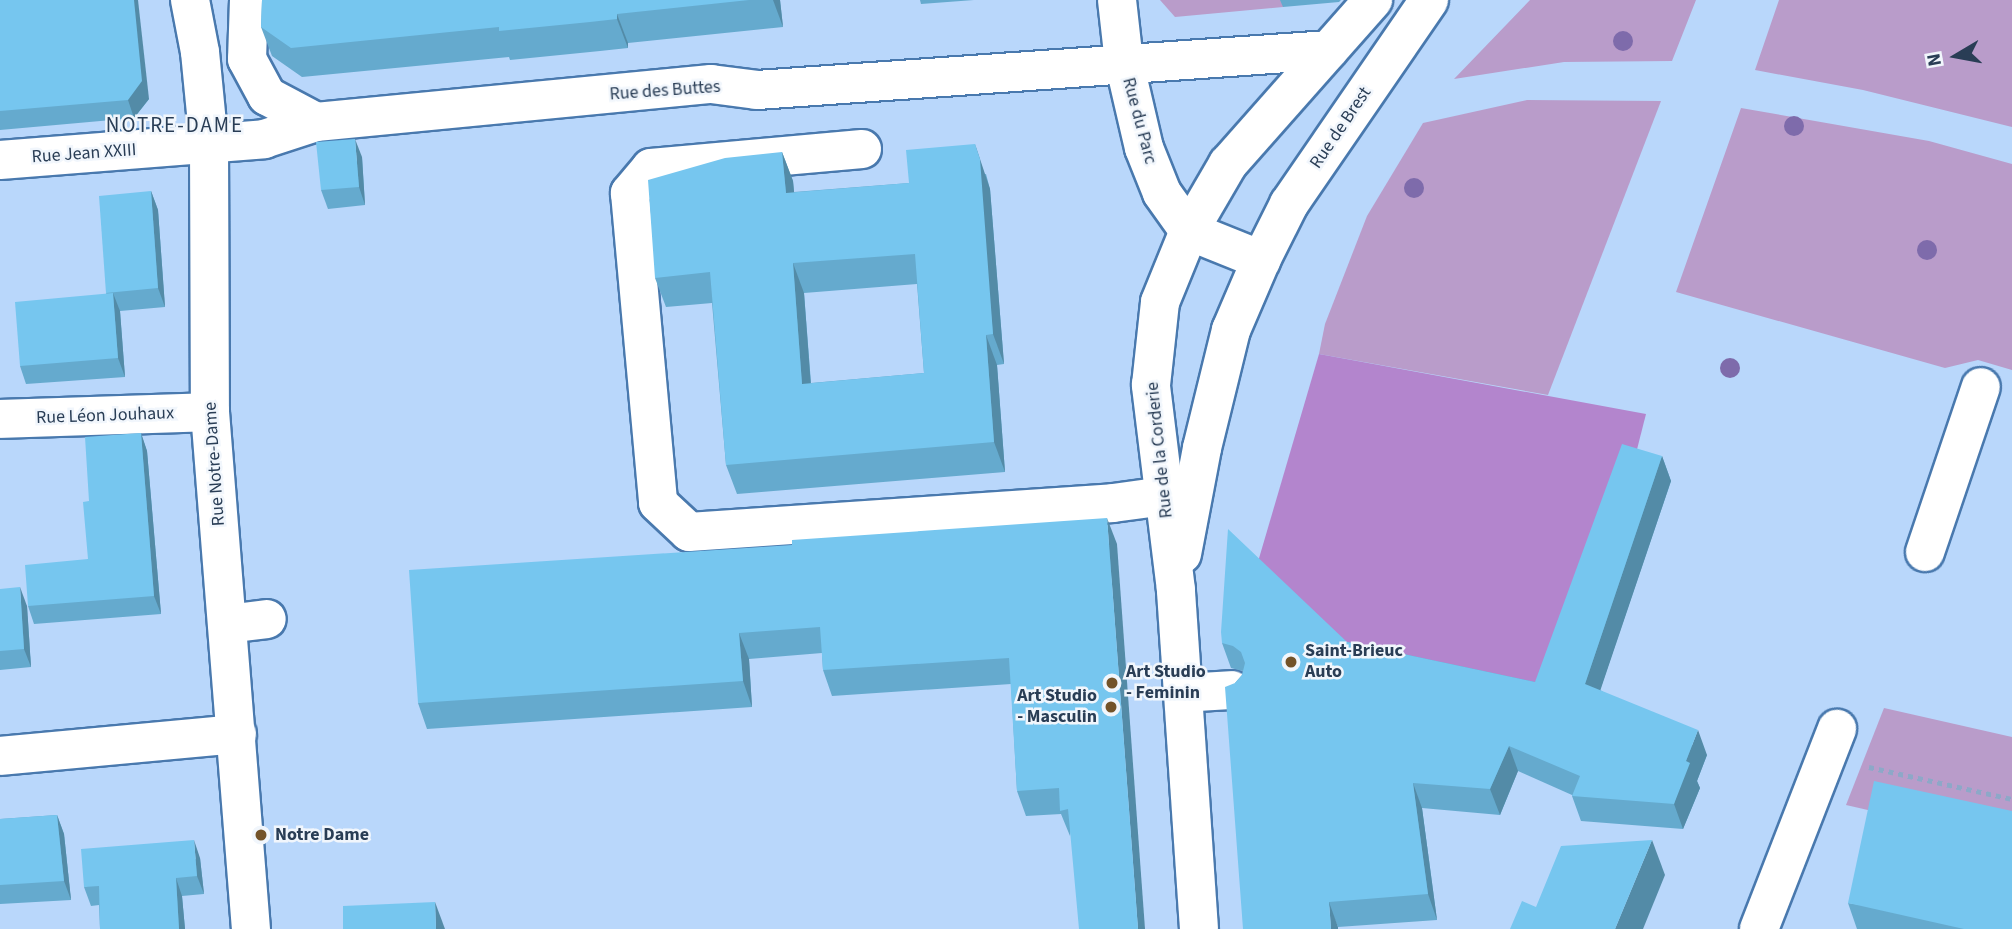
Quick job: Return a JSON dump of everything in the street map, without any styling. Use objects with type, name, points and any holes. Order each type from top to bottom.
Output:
[{"type":"street","name":"Rue Notre-Dame","points":[[190,0],[200,52],[209,144],[211,412],[251,929]]},
{"type":"street","points":[[249,0],[247,59],[267,96],[316,122]]},
{"type":"street","name":"Rue du Parc","points":[[1117,0],[1124,62],[1144,148],[1162,193],[1189,232]]},
{"type":"street","points":[[1261,260],[1189,232],[1228,164],[1373,0]]},
{"type":"street","name":"Rue de Brest","points":[[1261,260],[1289,204],[1429,0]]},
{"type":"street","name":"Rue des Buttes","points":[[209,144],[264,139],[316,122],[711,84],[757,90],[1124,62],[1329,50]]},
{"type":"street","name":"Rue Jean XXIII","points":[[0,160],[209,144]]},
{"type":"street","points":[[862,149],[651,168],[630,193],[658,503],[690,533],[1113,503],[1164,496]]},
{"type":"street","name":"Rue de la Corderie","points":[[1189,232],[1160,302],[1151,385],[1176,590],[1199,929]]},
{"type":"street","name":"Rue de la Corderie","points":[[1176,590],[1202,448],[1231,330],[1261,260]]},
{"type":"street","points":[[1925,552],[1981,387]]},
{"type":"street","name":"Rue Léon Jouhaux","points":[[0,419],[211,412]]},
{"type":"street","points":[[227,624],[267,620]]},
{"type":"street","points":[[1183,693],[1232,690]]},
{"type":"street","points":[[0,756],[237,734]]},
{"type":"street","points":[[1759,929],[1832,743]]},
{"type":"path","points":[[1832,743],[2012,799]]},
{"type":"shaded area","points":[[1160,0],[1287,0],[1283,7],[1175,17]]},
{"type":"shaded area","points":[[1530,0],[1696,0],[1672,61],[1564,62],[1454,79]]},
{"type":"shaded area","points":[[1779,0],[2012,0],[2012,127],[1863,90],[1755,70]]},
{"type":"shaded area","points":[[1527,100],[1661,101],[1548,395],[1319,354],[1325,324],[1367,216],[1423,123]]},
{"type":"shaded area","points":[[1741,108],[1929,141],[2012,164],[2012,370],[1978,360],[1945,368],[1676,292]]},
{"type":"shaded area","points":[[1319,354],[1646,414],[1632,469],[1545,707],[1356,667],[1255,572]]},
{"type":"shaded area","points":[[1884,708],[2012,737],[2012,843],[1846,805]]},
{"type":"building","points":[[0,0],[134,0],[142,81],[128,100],[0,111]]},
{"type":"building","points":[[262,0],[749,0],[617,14],[617,19],[590,22],[499,31],[499,27],[291,48],[261,27]]},
{"type":"building","points":[[355,139],[359,187],[321,190],[316,142]]},
{"type":"building","points":[[975,144],[980,159],[993,334],[986,335],[994,442],[726,465],[710,272],[655,278],[648,180],[725,158],[782,152],[786,193],[909,183],[906,150]],"holes":[[[915,254],[924,373],[802,384],[793,263]]]},
{"type":"building","points":[[151,191],[158,288],[106,293],[99,196]]},
{"type":"building","points":[[113,293],[118,358],[20,366],[15,302]]},
{"type":"building","points":[[141,433],[154,596],[28,606],[25,565],[88,559],[83,502],[89,501],[85,437]]},
{"type":"building","points":[[1622,444],[1662,456],[1585,684],[1698,730],[1686,761],[1690,763],[1674,804],[1572,796],[1580,776],[1509,746],[1490,789],[1413,783],[1428,894],[1329,902],[1331,929],[1243,929],[1225,687],[1235,683],[1242,675],[1245,663],[1241,652],[1222,643],[1228,529],[1347,642],[1535,682]]},
{"type":"building","points":[[1107,518],[1138,929],[1079,929],[1068,809],[1060,811],[1059,788],[1017,791],[1009,658],[823,670],[820,627],[739,633],[743,681],[418,703],[409,570],[792,545],[792,540]]},
{"type":"building","points":[[20,587],[24,649],[0,651],[0,589]]},
{"type":"building","points":[[1874,781],[2012,811],[2012,929],[1964,929],[1848,903]]},
{"type":"building","points":[[57,815],[64,881],[0,885],[0,819]]},
{"type":"building","points":[[194,840],[197,876],[176,878],[179,929],[100,929],[99,886],[84,887],[81,849]]},
{"type":"building","points":[[1652,840],[1615,929],[1510,929],[1522,901],[1536,907],[1561,846]]},
{"type":"building","points":[[435,902],[436,929],[343,929],[343,906]]},
{"type":"place","name":"Saint-Brieuc Auto","points":[[1291,662]]},
{"type":"place","name":"Art Studio - Feminin","points":[[1112,683]]},
{"type":"place","name":"Art Studio - Masculin","points":[[1111,707]]},
{"type":"place","name":"Notre Dame","points":[[261,835]]},
{"type":"district","name":"NOTRE-DAME","points":[[175,125]]}]
